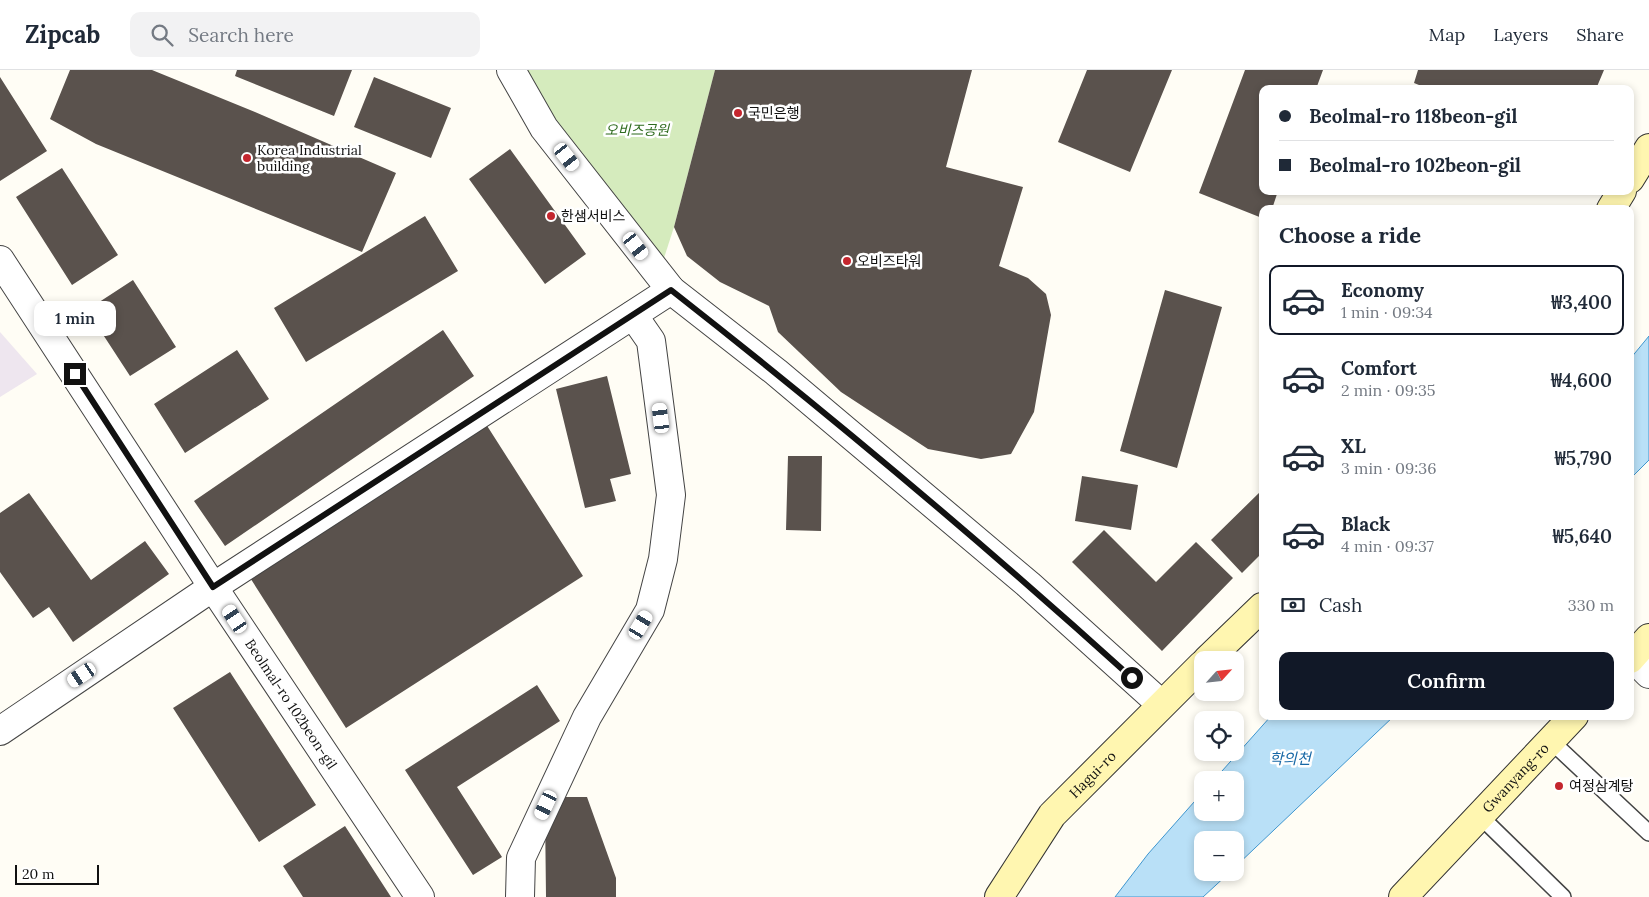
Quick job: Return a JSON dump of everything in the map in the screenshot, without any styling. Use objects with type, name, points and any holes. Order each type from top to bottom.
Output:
[{"type":"street","points":[[511,70],[544,128],[671,290],[776,372],[1014,572],[1161,704]]},
{"type":"street","points":[[1634,172],[1649,148]]},
{"type":"street","name":"Beolmal-ro 102beon-gil","points":[[0,260],[213,587],[420,897]]},
{"type":"street","points":[[0,731],[213,587],[671,290]]},
{"type":"street","points":[[520,897],[521,858],[587,717],[650,610],[663,559],[671,495],[652,341],[633,315]]},
{"type":"street","points":[[1216,651],[1259,610]]},
{"type":"street","name":"Hagui-ro","points":[[999,897],[1052,815],[1194,673]]},
{"type":"street","name":"Gwanyang-ro","points":[[1408,895],[1570,720]]},
{"type":"lane","name":"Gwanyang-ro","points":[[1551,740],[1649,833]]},
{"type":"lane","name":"Gwanyang-ro","points":[[1480,816],[1563,897]]},
{"type":"shaded area","points":[[0,332],[37,374],[0,397]]},
{"type":"green space","name":"오비즈공원","points":[[522,70],[715,70],[674,227],[664,258],[636,236]]},
{"type":"water","points":[[1649,336],[1649,460],[1634,475],[1634,354]]},
{"type":"water","name":"학의천","points":[[1267,720],[1390,720],[1244,858],[1244,831],[1194,831],[1194,881],[1220,881],[1203,897],[1115,897],[1148,854],[1194,802],[1194,821],[1244,821],[1244,771],[1222,771],[1231,761],[1244,761],[1244,746]]},
{"type":"building","name":"Korea Industrial building","points":[[70,70],[152,70],[396,173],[362,252],[96,144],[50,119]]},
{"type":"building","points":[[237,70],[352,70],[334,116],[235,76]]},
{"type":"building","name":"오비즈타워","points":[[715,70],[972,70],[946,167],[1023,187],[999,266],[1028,278],[1046,294],[1051,315],[1034,412],[1011,454],[981,459],[928,449],[841,392],[778,332],[769,306],[720,282],[687,256],[674,227]]},
{"type":"building","points":[[1087,70],[1172,70],[1130,172],[1058,142]]},
{"type":"building","points":[[1245,70],[1323,70],[1317,85],[1259,85],[1259,195],[1277,195],[1273,205],[1259,205],[1259,217],[1199,193]]},
{"type":"building","points":[[1418,70],[1604,70],[1598,85],[1419,85],[1414,83]]},
{"type":"building","points":[[0,77],[47,151],[0,181]]},
{"type":"building","points":[[374,77],[451,108],[431,158],[354,127]]},
{"type":"building","points":[[510,149],[586,254],[545,284],[469,179]]},
{"type":"building","points":[[62,168],[118,255],[72,285],[16,197]]},
{"type":"building","points":[[425,216],[458,271],[306,362],[274,308]]},
{"type":"building","points":[[133,280],[176,347],[130,376],[87,310]]},
{"type":"building","points":[[1165,290],[1222,307],[1177,468],[1120,451]]},
{"type":"building","points":[[443,330],[474,376],[225,546],[194,501]]},
{"type":"building","points":[[237,350],[269,399],[185,453],[154,404]]},
{"type":"building","points":[[607,376],[631,474],[610,479],[616,501],[585,508],[556,389]]},
{"type":"building","points":[[484,421],[583,576],[346,728],[247,573]]},
{"type":"building","points":[[788,456],[822,456],[821,531],[786,530]]},
{"type":"building","points":[[1082,476],[1138,485],[1131,530],[1075,521]]},
{"type":"building","points":[[29,493],[91,580],[145,541],[169,574],[73,642],[49,607],[33,618],[0,572],[0,513]]},
{"type":"building","points":[[1259,493],[1259,556],[1242,573],[1211,540]]},
{"type":"building","points":[[1104,530],[1156,582],[1196,542],[1233,578],[1162,651],[1072,562]]},
{"type":"building","points":[[230,672],[316,805],[259,842],[173,708]]},
{"type":"building","points":[[537,685],[560,721],[457,787],[502,857],[473,875],[405,770]]},
{"type":"building","points":[[553,797],[587,797],[616,878],[616,897],[546,897],[545,811]]},
{"type":"building","points":[[345,826],[391,897],[303,897],[283,866]]},
{"type":"place","name":"국민은행","points":[[738,113]]},
{"type":"place","name":"Korea Industrial building","points":[[247,158]]},
{"type":"place","name":"한샘서비스","points":[[551,216]]},
{"type":"place","name":"오비즈타워","points":[[847,261]]},
{"type":"place","name":"여정삼계탕","points":[[1559,786]]},
{"type":"route","points":[[75,374],[213,587],[671,290],[776,372],[1014,572],[1132,678]]}]
